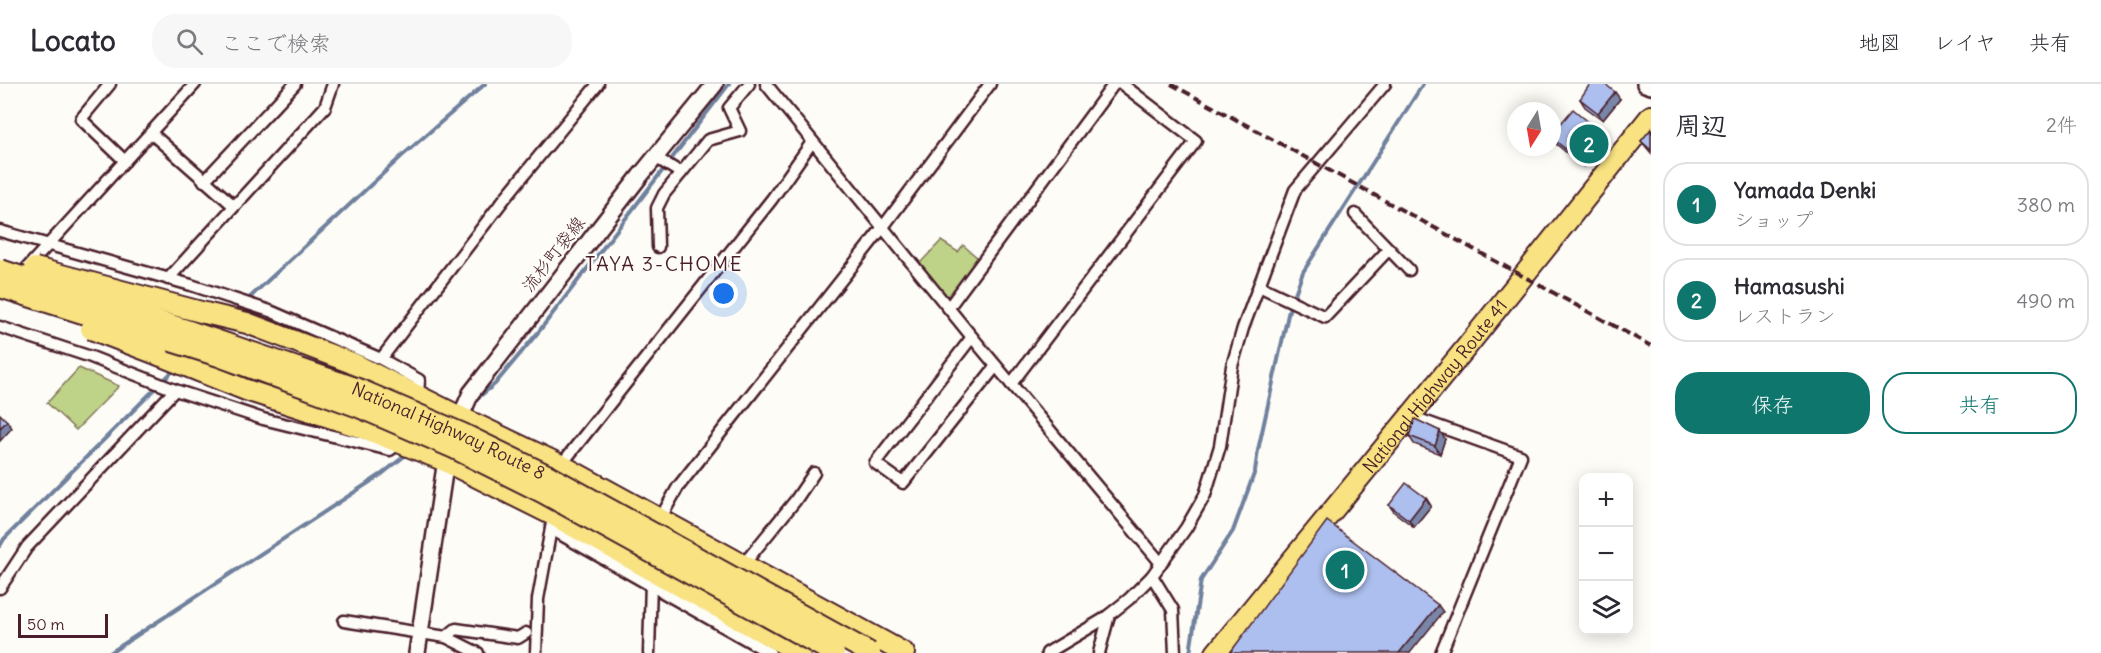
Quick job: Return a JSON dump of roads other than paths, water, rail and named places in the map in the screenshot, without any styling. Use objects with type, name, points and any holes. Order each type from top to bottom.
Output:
[{"type":"highway","name":"National Highway Route 41","points":[[1216,653],[1465,349],[1651,116]]},
{"type":"highway","points":[[0,259],[248,323],[352,363],[561,465],[904,653]]},
{"type":"highway","name":"National Highway Route 8","points":[[0,270],[197,333],[358,389],[463,434],[549,476],[870,653]]},
{"type":"highway","name":"National Highway Route 8","points":[[0,287],[219,356],[359,407],[454,448],[542,492],[834,653]]},
{"type":"highway","points":[[0,296],[127,342],[246,390],[401,442],[444,461],[652,578],[800,653]]},
{"type":"main road","name":"流杉町袋線","points":[[417,653],[444,461],[471,393],[715,84]]},
{"type":"main road","points":[[1645,84],[1651,86]]},
{"type":"street","points":[[110,84],[81,119],[125,161]]},
{"type":"street","points":[[0,296],[195,84]]},
{"type":"street","points":[[204,181],[295,84]]},
{"type":"street","points":[[168,279],[325,107],[333,84]]},
{"type":"street","points":[[381,359],[505,198],[598,84]]},
{"type":"street","points":[[658,247],[657,208],[664,194],[678,171],[708,140],[740,131],[729,108],[749,84]]},
{"type":"street","points":[[766,84],[972,337],[1160,562]]},
{"type":"street","points":[[660,519],[678,487],[883,227],[990,84]]},
{"type":"street","points":[[949,307],[1114,84]]},
{"type":"street","points":[[1011,384],[1196,141],[1122,84]]},
{"type":"street","points":[[1047,653],[1109,615],[1129,599],[1152,576],[1186,528],[1205,495],[1220,446],[1232,366],[1295,190],[1385,84]]},
{"type":"street","points":[[151,134],[234,206]]},
{"type":"street","points":[[561,465],[772,199],[812,142]]},
{"type":"street","points":[[658,158],[678,171]]},
{"type":"street","points":[[1355,214],[1409,270]]},
{"type":"street","points":[[0,231],[270,310],[381,359],[419,380],[418,395]]},
{"type":"street","points":[[1259,286],[1325,317],[1389,249]]},
{"type":"street","points":[[0,327],[91,357],[175,390],[263,418],[390,450],[401,442]]},
{"type":"street","points":[[972,337],[875,463],[903,483],[996,366]]},
{"type":"street","points":[[0,588],[27,547],[175,390]]},
{"type":"street","points":[[1410,414],[1521,456],[1441,653]]},
{"type":"street","points":[[743,565],[795,501],[814,473]]},
{"type":"street","points":[[536,653],[538,599],[552,522]]},
{"type":"street","points":[[1152,576],[1173,610],[1175,653]]},
{"type":"street","points":[[649,653],[652,578]]},
{"type":"street","points":[[652,578],[770,653]]},
{"type":"street","points":[[1100,653],[1109,615]]},
{"type":"street","points":[[344,621],[446,637],[478,653]]},
{"type":"street","points":[[446,637],[456,629],[518,638],[526,633]]},
{"type":"waterway","points":[[232,314],[403,155],[485,84]]},
{"type":"waterway","points":[[474,401],[495,384],[540,330],[729,84]]},
{"type":"waterway","points":[[1190,653],[1201,580],[1233,531],[1255,471],[1289,310],[1303,272],[1423,84]]},
{"type":"waterway","points":[[0,546],[4,539],[175,369]]},
{"type":"waterway","points":[[110,653],[382,474],[407,454]]},
{"type":"railway","points":[[1171,84],[1651,346]]},
{"type":"place","name":"Hamasushi","points":[[1589,144]]},
{"type":"place","name":"Yamada Denki","points":[[1345,570]]},
{"type":"district","name":"TAYA 3-CHOME","points":[[664,263]]}]
